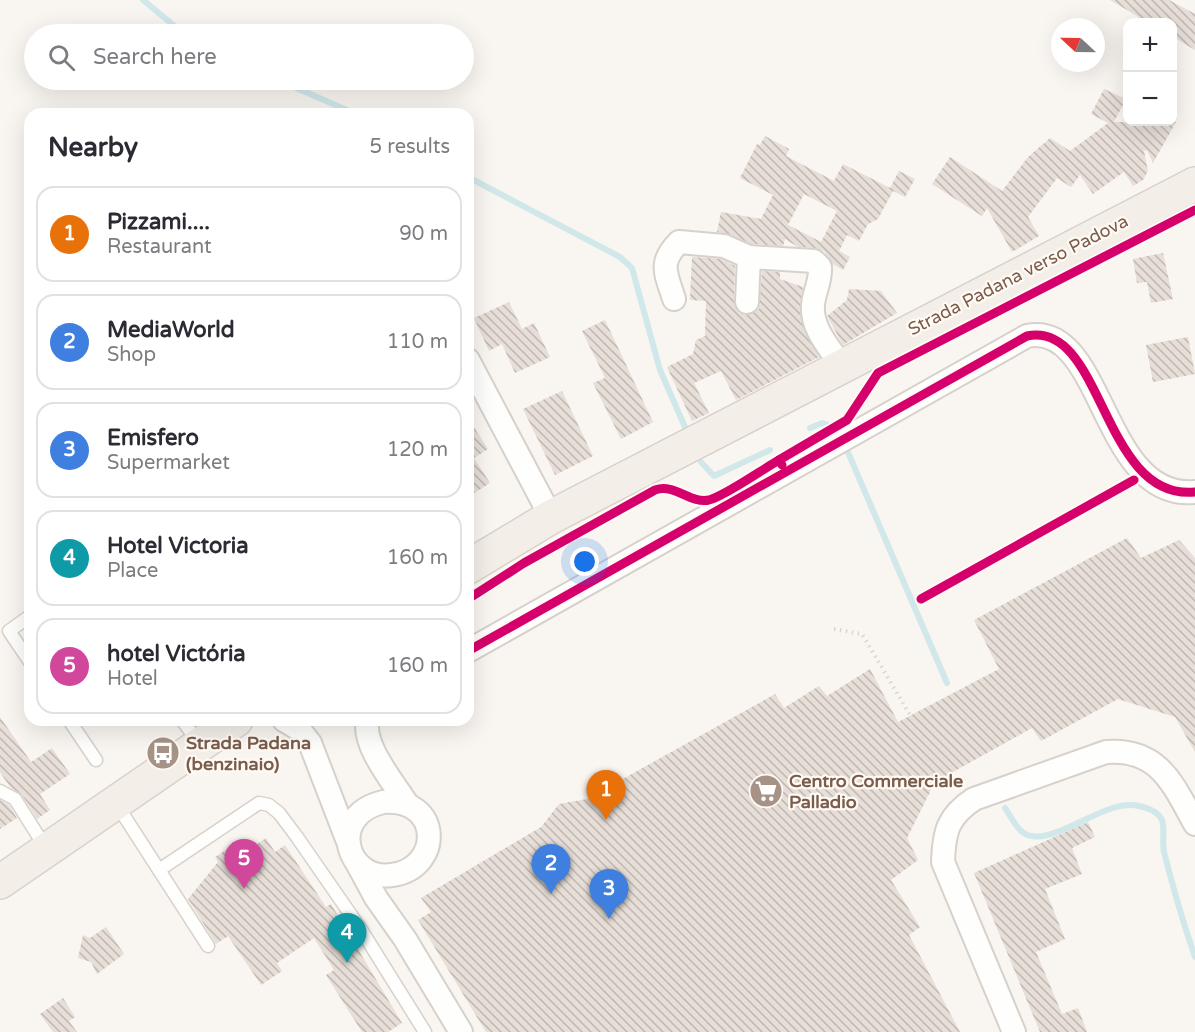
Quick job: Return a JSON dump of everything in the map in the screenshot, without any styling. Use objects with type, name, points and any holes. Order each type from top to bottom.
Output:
[{"type":"main road","name":"Strada Padana verso Padova","points":[[474,563],[550,517],[1195,184]]},
{"type":"main road","points":[[0,882],[117,804],[191,732],[214,726]]},
{"type":"street","points":[[674,299],[664,265],[668,253],[679,242],[724,246],[749,257],[814,261],[820,267],[821,277],[813,304],[813,322],[841,365]]},
{"type":"street","points":[[747,302],[749,257]]},
{"type":"street","points":[[474,648],[1027,336],[1046,335],[1069,348],[1134,464],[1149,480],[1170,490],[1195,492]]},
{"type":"street","points":[[474,371],[550,517]]},
{"type":"street","points":[[294,726],[310,743],[346,839],[376,898],[405,939],[461,1032]]},
{"type":"street","points":[[346,839],[353,821],[365,808],[375,786],[372,774],[353,742],[354,726]]},
{"type":"street","points":[[357,863],[380,875],[395,875],[404,872],[424,852],[430,836],[426,819],[407,804],[369,742],[367,726]]},
{"type":"street","points":[[1014,1032],[943,862],[944,842],[957,810],[974,799],[1106,752],[1123,751],[1150,759],[1161,769],[1195,824]]},
{"type":"street","points":[[365,808],[383,802],[407,804]]},
{"type":"street","points":[[404,872],[394,904],[405,939]]},
{"type":"lane","points":[[24,620],[9,631],[24,653]]},
{"type":"lane","points":[[73,726],[96,760]]},
{"type":"lane","points":[[0,791],[15,799],[48,851]]},
{"type":"lane","points":[[159,870],[259,803],[269,805],[279,813],[322,872],[425,1032]]},
{"type":"lane","points":[[117,804],[208,946]]},
{"type":"path","points":[[834,629],[862,634],[910,715]]},
{"type":"building","points":[[1110,0],[1169,0],[1195,14],[1195,50],[1177,39],[1177,18],[1139,17]]},
{"type":"building","points":[[1104,89],[1123,98],[1123,105],[1114,122],[1123,122],[1123,126],[1174,126],[1153,163],[1147,150],[1144,151],[1148,171],[1143,180],[1133,186],[1124,172],[1093,194],[1080,175],[1071,187],[1057,178],[1028,217],[1039,236],[1012,252],[987,208],[982,216],[932,184],[950,157],[1002,191],[1028,157],[1050,138],[1070,151],[1108,123],[1091,114]]},
{"type":"building","points":[[765,136],[789,149],[786,156],[834,181],[843,164],[890,188],[899,171],[915,179],[905,197],[893,191],[878,219],[868,224],[859,241],[847,235],[839,251],[850,257],[843,270],[833,264],[824,251],[816,248],[798,247],[785,239],[783,246],[752,244],[729,234],[717,232],[721,212],[761,219],[773,195],[740,178],[757,144],[760,145]],"holes":[[[804,194],[837,211],[821,242],[788,225]]]},
{"type":"building","points":[[1163,253],[1173,299],[1151,303],[1147,282],[1137,283],[1133,259]]},
{"type":"building","points":[[692,257],[721,259],[735,266],[734,302],[739,313],[746,315],[759,309],[762,271],[780,272],[780,279],[803,287],[800,305],[802,324],[819,357],[736,400],[721,371],[694,383],[709,413],[692,421],[667,367],[693,354],[696,340],[705,336],[706,301],[690,300]]},
{"type":"building","points":[[849,289],[881,291],[897,313],[843,345],[827,316],[847,300]]},
{"type":"building","points":[[509,302],[522,329],[534,323],[550,357],[515,373],[502,344],[489,351],[474,318]]},
{"type":"building","points":[[605,320],[653,422],[621,439],[593,383],[605,378],[582,331]]},
{"type":"building","points":[[1188,337],[1195,374],[1153,382],[1146,345]]},
{"type":"building","points":[[562,391],[593,456],[555,475],[523,409]]},
{"type":"building","points":[[474,427],[488,449],[474,458]]},
{"type":"building","points":[[474,458],[490,483],[474,493]]},
{"type":"building","name":"Centro Commerciale Palladio","points":[[1127,538],[1141,558],[1179,540],[1195,558],[1195,752],[1175,717],[1118,699],[1041,741],[1032,728],[935,782],[907,838],[918,860],[891,880],[920,927],[909,935],[960,1032],[486,1032],[418,920],[431,912],[421,898],[541,827],[559,804],[587,799],[775,694],[784,708],[819,686],[827,696],[870,669],[898,722],[999,669],[974,620]]},
{"type":"building","points":[[0,717],[31,762],[52,748],[70,774],[40,794],[50,810],[37,819],[22,795],[10,787],[0,772]]},
{"type":"building","points":[[0,800],[9,805],[17,818],[0,829]]},
{"type":"building","points":[[1088,822],[1095,837],[1072,848],[1082,874],[1045,889],[1065,939],[1036,952],[1062,1014],[1078,1008],[1087,1032],[1040,1032],[974,873]]},
{"type":"building","points":[[266,838],[275,852],[285,845],[326,907],[331,904],[402,1023],[388,1032],[362,1032],[326,975],[334,970],[314,938],[277,963],[282,971],[261,985],[228,936],[216,944],[188,899],[218,862],[215,857],[232,846],[239,856]]},
{"type":"building","points":[[106,927],[124,954],[97,974],[91,962],[78,958],[83,935],[90,938]]},
{"type":"building","points":[[63,998],[75,1017],[69,1021],[77,1032],[53,1032],[40,1014]]},
{"type":"waterway","points":[[143,0],[172,24]]},
{"type":"waterway","points":[[301,90],[342,108]]},
{"type":"waterway","points":[[474,180],[620,257],[632,268],[660,370],[685,427]]},
{"type":"waterway","points":[[810,428],[822,423],[834,427]]},
{"type":"waterway","points":[[701,462],[714,476],[770,450]]},
{"type":"waterway","points":[[847,450],[947,683]]},
{"type":"waterway","points":[[1005,808],[1020,830],[1031,836],[1044,836],[1109,809],[1125,805],[1139,806],[1158,814],[1163,824],[1163,848],[1167,865],[1195,957]]},
{"type":"cycle path","points":[[782,465],[779,460],[847,420],[878,373],[1195,210]]},
{"type":"cycle path","points":[[474,648],[1027,336],[1052,338],[1073,355],[1121,442],[1140,469],[1164,487],[1195,492]]},
{"type":"cycle path","points":[[474,595],[524,563],[655,490],[669,489],[695,499],[709,500],[734,488],[779,460]]},
{"type":"cycle path","points":[[921,599],[1134,480]]},
{"type":"place","name":"Strada Padana (benzinaio)","points":[[163,753]]},
{"type":"place","name":"Centro Commerciale Palladio","points":[[766,791]]},
{"type":"place","name":"Pizzami....","points":[[606,820]]},
{"type":"place","name":"hotel Victória","points":[[244,889]]},
{"type":"place","name":"MediaWorld","points":[[551,894]]},
{"type":"place","name":"Emisfero","points":[[609,919]]},
{"type":"place","name":"Hotel Victoria","points":[[347,963]]}]
